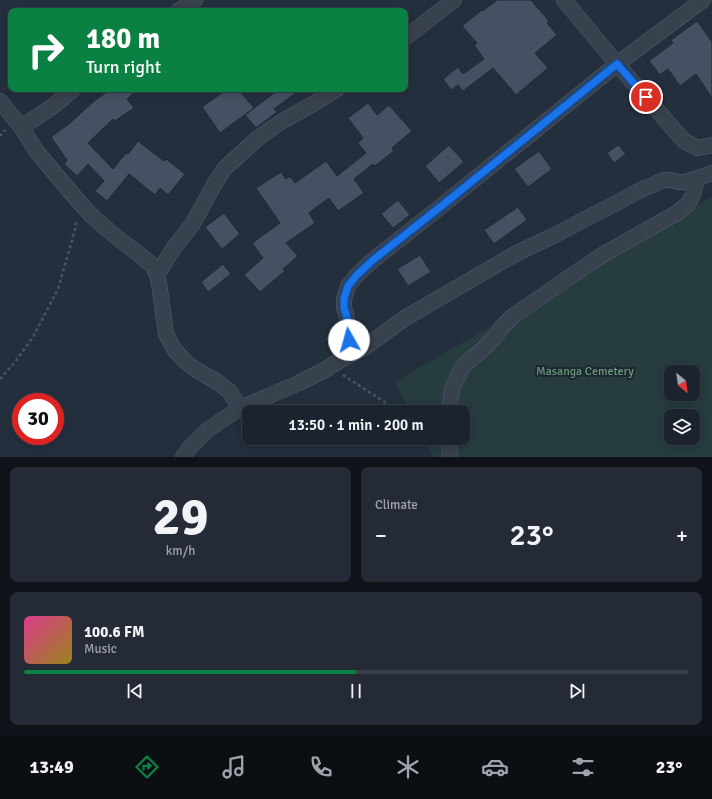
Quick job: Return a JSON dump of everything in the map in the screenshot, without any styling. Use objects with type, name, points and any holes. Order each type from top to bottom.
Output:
[{"type":"street","points":[[183,8],[195,0]]},
{"type":"street","points":[[408,36],[454,0]]},
{"type":"street","points":[[564,0],[684,141],[698,148],[712,145]]},
{"type":"street","points":[[335,364],[346,353],[349,340],[344,298],[348,286],[357,275],[373,260],[617,64],[703,0]]},
{"type":"street","points":[[21,127],[44,113],[70,92]]},
{"type":"street","points":[[157,275],[173,249],[192,225],[225,168],[258,138],[281,122],[332,92]]},
{"type":"street","points":[[0,101],[21,127],[37,152],[79,202],[92,216],[115,236],[152,265],[159,283],[166,334],[174,349],[195,369],[219,383],[230,392],[240,408]]},
{"type":"street","points":[[184,457],[191,446],[208,429],[240,408],[300,383],[364,348],[405,318],[517,253],[643,189],[664,180],[686,182],[712,173]]},
{"type":"street","points":[[450,405],[452,389],[461,370],[468,361],[495,337],[513,316],[604,254],[677,213],[689,203],[697,179]]},
{"type":"street","points":[[449,445],[450,457]]},
{"type":"path","points":[[0,379],[15,362],[33,337],[58,289],[75,230],[79,202]]},
{"type":"path","points":[[335,364],[389,405]]},
{"type":"green space","name":"Masanga Cemetery","points":[[712,197],[712,457],[433,457],[427,445],[470,445],[470,405],[406,405],[395,382]]},
{"type":"building","points":[[497,0],[531,0],[549,21],[547,23],[557,35],[535,53],[548,68],[516,95],[493,68],[463,91],[458,85],[451,90],[443,79],[458,67],[463,74],[484,59],[474,45],[477,43],[462,26]]},
{"type":"building","points":[[697,21],[712,42],[712,98],[696,74],[680,86],[668,69],[660,75],[649,61],[673,43],[671,40]]},
{"type":"building","points":[[107,92],[135,92],[127,99],[134,108],[115,121],[113,119],[88,143],[113,169],[138,141],[164,161],[166,159],[185,174],[168,195],[160,188],[155,195],[129,174],[107,201],[95,191],[104,181],[88,164],[77,176],[64,164],[67,160],[51,137],[70,123],[94,101]]},
{"type":"building","points":[[223,92],[241,92],[254,108],[220,133],[202,107]]},
{"type":"building","points":[[275,92],[297,92],[274,109],[277,112],[256,128],[245,115]]},
{"type":"building","points":[[368,103],[377,115],[389,105],[412,131],[392,148],[394,151],[375,166],[373,164],[354,179],[364,193],[338,211],[329,198],[309,213],[315,223],[286,243],[298,256],[283,269],[285,271],[260,292],[244,275],[263,258],[252,243],[280,223],[256,188],[281,172],[286,179],[290,176],[295,183],[326,161],[337,176],[366,153],[358,143],[363,138],[348,118]]},
{"type":"building","points":[[449,145],[464,162],[439,183],[425,166]]},
{"type":"building","points":[[618,145],[626,154],[614,163],[607,153]]},
{"type":"building","points":[[539,151],[552,169],[528,187],[514,169]]},
{"type":"building","points":[[398,200],[410,215],[393,228],[381,214]]},
{"type":"building","points":[[518,207],[527,220],[494,244],[484,230]]},
{"type":"building","points":[[224,213],[240,234],[222,249],[205,227]]},
{"type":"building","points":[[420,255],[431,272],[408,286],[397,269]]},
{"type":"building","points":[[223,264],[231,274],[208,292],[201,282]]},
{"type":"route","points":[[349,340],[344,298],[348,286],[373,260],[617,64],[646,97]]}]
